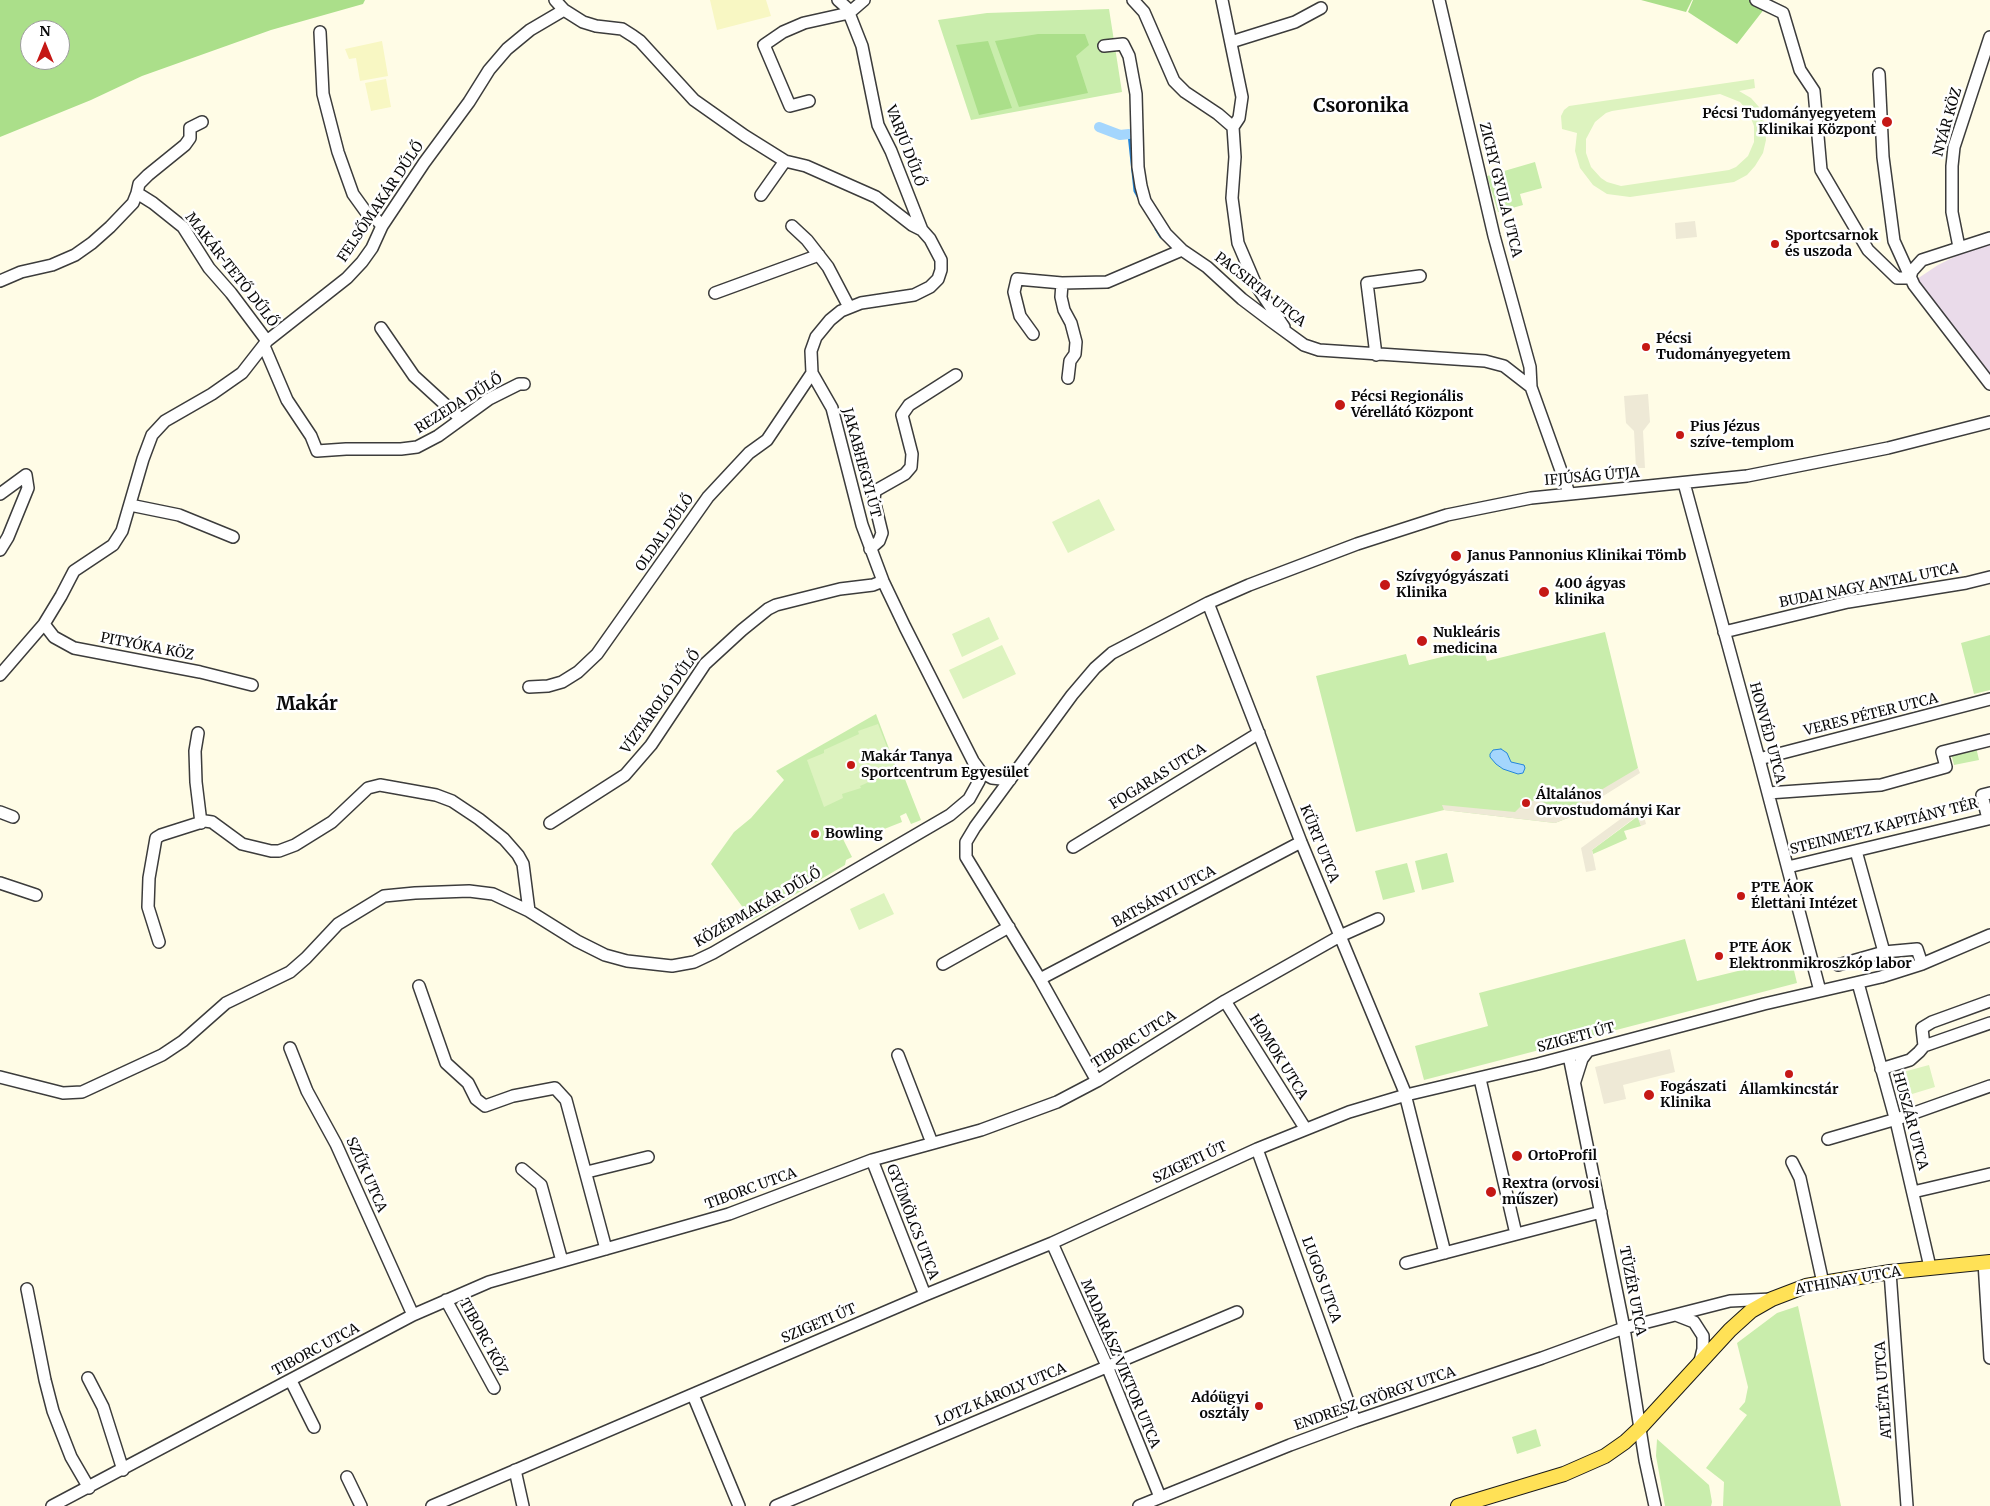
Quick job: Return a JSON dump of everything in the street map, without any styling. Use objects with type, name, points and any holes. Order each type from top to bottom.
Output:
[{"type":"main road","name":"ATHINAY UTCA","points":[[1458,1506],[1564,1474],[1605,1456],[1625,1442],[1640,1428],[1738,1322],[1772,1299],[1789,1292],[1823,1283],[1890,1272],[1987,1262]]},
{"type":"street","name":"JAKABHEGYI ÚT","points":[[554,0],[564,10],[583,22],[596,26],[622,29],[640,41],[694,100],[724,123],[785,161],[806,166],[876,197],[912,225],[922,230],[930,239],[941,260],[941,270],[938,279],[930,287],[914,295],[874,300],[849,307],[830,320],[816,337],[811,351],[812,373],[832,408],[850,483],[870,549],[883,581],[968,752],[981,772]]},
{"type":"street","name":"VARJÚ DŰLŐ","points":[[838,0],[847,8],[862,46],[878,125],[891,151],[922,230]]},
{"type":"street","points":[[809,101],[790,106],[764,44],[783,32],[804,23],[849,13],[864,0]]},
{"type":"street","points":[[1133,0],[1144,12],[1174,81],[1185,92],[1218,114],[1233,127]]},
{"type":"street","points":[[1222,0],[1242,97],[1239,118],[1233,127],[1235,157],[1232,198],[1238,243],[1256,285],[1286,330]]},
{"type":"street","name":"ZICHY GYULA UTCA","points":[[1439,0],[1494,236],[1530,367],[1531,387]]},
{"type":"street","points":[[1756,0],[1783,13],[1800,70],[1814,91],[1821,170],[1868,250],[1897,278],[1910,278]]},
{"type":"street","points":[[1230,42],[1295,22],[1321,8]]},
{"type":"street","name":"FELSŐMAKÁR DŰLŐ","points":[[0,675],[44,624],[62,596],[74,571],[113,545],[122,531],[152,435],[164,421],[212,394],[242,374],[265,343],[347,278],[372,248],[382,226],[424,163],[469,102],[489,70],[507,49],[530,30],[564,10]]},
{"type":"street","points":[[320,32],[322,94],[338,152],[353,194],[366,212],[382,226]]},
{"type":"street","name":"NYÁR KÖZ","points":[[1959,247],[1952,212],[1954,147],[1990,37]]},
{"type":"street","name":"PACSIRTA UTCA","points":[[1104,46],[1123,44],[1129,56],[1136,94],[1138,167],[1145,201],[1166,234],[1182,250],[1207,267],[1242,298],[1304,344],[1318,350],[1485,361],[1504,366],[1531,387]]},
{"type":"street","points":[[1879,74],[1883,157],[1894,242],[1910,278],[1990,384]]},
{"type":"street","points":[[0,281],[21,272],[52,265],[75,255],[92,243],[133,203],[139,184],[185,145],[190,138],[190,128],[202,122]]},
{"type":"street","points":[[762,196],[785,161]]},
{"type":"street","name":"MAKÁR-TETŐ DŰLŐ","points":[[137,193],[154,203],[183,227],[209,268],[231,293],[265,343]]},
{"type":"street","points":[[792,226],[828,267],[849,307]]},
{"type":"street","points":[[1910,278],[1912,271],[1922,260],[1990,238]]},
{"type":"street","points":[[1033,334],[1020,316],[1014,292],[1017,279],[1062,284],[1107,282],[1182,250]]},
{"type":"street","points":[[715,293],[819,255]]},
{"type":"street","points":[[1376,355],[1367,283],[1420,276]]},
{"type":"street","points":[[1062,284],[1061,297],[1064,310],[1071,323],[1076,342],[1075,354],[1070,361],[1068,378]]},
{"type":"street","points":[[381,328],[414,376],[461,420]]},
{"type":"street","name":"REZEDA DŰLŐ","points":[[265,343],[287,400],[310,436],[317,451],[417,447],[438,436],[490,399],[524,384]]},
{"type":"street","points":[[1518,376],[1530,367]]},
{"type":"street","name":"OLDAL DŰLŐ","points":[[529,687],[548,686],[562,682],[578,672],[597,654],[708,497],[749,453],[767,440],[812,373]]},
{"type":"street","name":"JAKABHEGYI ÚT","points":[[870,549],[879,542],[882,533],[874,500],[875,492],[905,474],[911,466],[912,454],[902,415],[909,405],[956,375]]},
{"type":"street","points":[[1531,387],[1569,493]]},
{"type":"street","name":"IFJÚSÁG ÚTJA","points":[[1208,603],[1248,585],[1357,544],[1447,515],[1531,498],[1569,493],[1748,476],[1888,448],[1990,422]]},
{"type":"street","points":[[0,494],[26,475],[28,488],[0,550]]},
{"type":"street","name":"HONVÉD UTCA","points":[[1684,483],[1820,991]]},
{"type":"street","points":[[130,505],[179,515],[233,537]]},
{"type":"street","name":"BUDAI NAGY ANTAL UTCA","points":[[1724,632],[1848,602],[1990,577]]},
{"type":"street","name":"VÍZTÁROLÓ DŰLŐ","points":[[550,823],[625,775],[651,745],[705,664],[768,609],[776,605],[824,593],[873,585],[883,581]]},
{"type":"street","points":[[1097,1081],[1040,979],[966,857],[966,842],[1072,695],[1103,660],[1112,653],[1208,603]]},
{"type":"street","name":"KÜRT UTCA","points":[[1208,603],[1301,842],[1406,1096],[1445,1253]]},
{"type":"street","name":"PITYÓKA KÖZ","points":[[44,624],[54,637],[74,648],[200,672],[252,685]]},
{"type":"street","name":"VERES PÉTER UTCA","points":[[1759,759],[1990,699]]},
{"type":"street","points":[[198,733],[195,751],[196,782],[201,823]]},
{"type":"street","name":"FOGARAS UTCA","points":[[1073,847],[1259,733]]},
{"type":"street","points":[[1768,793],[1881,785],[1946,767],[1942,752],[1990,740]]},
{"type":"street","points":[[981,772],[992,778],[1010,780]]},
{"type":"street","name":"KÖZÉPMAKÁR DŰLŐ","points":[[0,1077],[63,1093],[82,1092],[162,1055],[189,1036],[226,1003],[290,972],[338,924],[384,896],[469,891],[493,894],[529,911],[577,941],[605,955],[627,961],[672,966],[694,962],[713,953],[950,815],[969,799],[979,782],[981,772]]},
{"type":"street","points":[[158,942],[148,908],[149,878],[156,838],[205,821],[212,822],[242,844],[279,851],[295,845],[332,822],[372,786],[387,785],[436,795],[452,801],[479,819],[504,839],[518,855],[525,873],[529,911]]},
{"type":"street","name":"STEINMETZ KAPITÁNY TÉR","points":[[1788,867],[1989,824],[1982,795],[1990,793]]},
{"type":"street","points":[[0,812],[13,817]]},
{"type":"street","name":"BATSÁNYI UTCA","points":[[1040,979],[1301,842]]},
{"type":"street","points":[[1856,851],[1884,952]]},
{"type":"street","points":[[0,883],[36,895]]},
{"type":"street","name":"TIBORC UTCA","points":[[52,1506],[413,1316],[490,1282],[729,1214],[872,1160],[981,1130],[1057,1102],[1097,1081],[1224,1001],[1340,936],[1378,919]]},
{"type":"street","points":[[943,964],[1009,928]]},
{"type":"street","name":"SZIGETI ÚT","points":[[432,1506],[925,1295],[1052,1243],[1257,1149],[1349,1112],[1682,1025],[1858,983],[1922,964],[1990,934]]},
{"type":"street","points":[[1838,964],[1884,952],[1917,949],[1922,964]]},
{"type":"street","name":"HUSZÁR UTCA","points":[[1858,983],[1895,1119],[1930,1267]]},
{"type":"street","points":[[420,986],[446,1063],[468,1083],[476,1099],[485,1106],[513,1096],[555,1088],[566,1100],[587,1172],[606,1249]]},
{"type":"street","name":"HOMOK UTCA","points":[[1224,1001],[1306,1128]]},
{"type":"street","points":[[1924,1046],[1922,1028],[1932,1022],[1990,1001]]},
{"type":"street","points":[[1881,1069],[1910,1060],[1924,1046],[1990,1023]]},
{"type":"street","name":"SZŰK UTCA","points":[[290,1048],[307,1090],[336,1144],[413,1316]]},
{"type":"street","name":"TÜZÉR UTCA","points":[[1575,1083],[1582,1059],[1588,1051]]},
{"type":"street","points":[[898,1055],[932,1143]]},
{"type":"street","name":"TÜZÉR UTCA","points":[[1569,1056],[1624,1328],[1655,1506]]},
{"type":"street","points":[[1480,1079],[1516,1234]]},
{"type":"street","points":[[1828,1139],[1895,1119],[1990,1086]]},
{"type":"street","name":"LUGOS UTCA","points":[[1257,1149],[1355,1421]]},
{"type":"street","points":[[587,1172],[648,1157]]},
{"type":"street","name":"GYÜMÖLCS UTCA","points":[[872,1160],[925,1295]]},
{"type":"street","points":[[1792,1162],[1800,1178],[1823,1283]]},
{"type":"street","points":[[522,1169],[541,1186],[562,1261]]},
{"type":"street","points":[[1913,1192],[1990,1174]]},
{"type":"street","points":[[1406,1263],[1601,1212]]},
{"type":"street","name":"MADARÁSZ VIKTOR UTCA","points":[[1052,1243],[1107,1366],[1160,1497]]},
{"type":"street","points":[[1987,1262],[1990,1358]]},
{"type":"street","name":"ATLÉTA UTCA","points":[[1890,1272],[1907,1506]]},
{"type":"street","points":[[27,1289],[44,1380],[53,1411],[71,1457],[89,1488]]},
{"type":"street","name":"ENDRESZ GYÖRGY UTCA","points":[[1139,1506],[1355,1421],[1551,1355],[1624,1328],[1730,1301],[1772,1299]]},
{"type":"street","name":"TIBORC KÖZ","points":[[446,1300],[494,1388]]},
{"type":"street","name":"LOTZ KÁROLY UTCA","points":[[776,1506],[1237,1312]]},
{"type":"street","points":[[1676,1316],[1694,1322],[1704,1336],[1700,1361]]},
{"type":"street","points":[[88,1378],[103,1407],[123,1470]]},
{"type":"street","points":[[291,1380],[314,1427]]},
{"type":"street","points":[[693,1395],[739,1506]]},
{"type":"street","points":[[515,1470],[523,1506]]},
{"type":"street","points":[[347,1477],[361,1506]]},
{"type":"shaded area","points":[[1695,221],[1697,237],[1676,239],[1675,223]]},
{"type":"shaded area","points":[[1990,243],[1990,376],[1917,279],[1938,265],[1970,249]]},
{"type":"shaded area","points":[[1648,394],[1650,422],[1643,431],[1645,468],[1636,468],[1634,431],[1626,423],[1624,396]]},
{"type":"shaded area","points":[[1638,768],[1640,773],[1568,818],[1555,823],[1444,810],[1442,805],[1515,812],[1525,802],[1538,800],[1549,805],[1554,815],[1557,816]]},
{"type":"shaded area","points":[[1641,804],[1646,824],[1641,826],[1637,816],[1592,850],[1596,870],[1586,872],[1581,848]]},
{"type":"shaded area","points":[[1670,1049],[1675,1072],[1623,1085],[1626,1099],[1604,1104],[1595,1067]]},
{"type":"green space","points":[[0,0],[365,0],[363,4],[271,30],[142,76],[91,100],[0,137]]},
{"type":"green space","points":[[710,0],[766,0],[771,16],[717,30]]},
{"type":"green space","points":[[1641,0],[1692,0],[1686,12]]},
{"type":"green space","points":[[1693,0],[1749,0],[1765,8],[1737,44],[1688,12]]},
{"type":"green space","points":[[1109,9],[1122,92],[971,120],[938,20],[987,13]]},
{"type":"green space","points":[[1038,34],[1085,34],[1089,45],[1076,56],[1088,93],[1019,107],[995,41]]},
{"type":"green space","points":[[382,41],[388,76],[360,81],[356,58],[349,59],[345,49]]},
{"type":"green space","points":[[988,41],[1012,108],[979,115],[956,45]]},
{"type":"green space","points":[[386,79],[391,107],[371,111],[365,83]]},
{"type":"green space","points":[[1754,79],[1755,88],[1739,91],[1751,98],[1759,107],[1765,124],[1766,140],[1763,153],[1755,166],[1747,175],[1734,182],[1630,197],[1607,194],[1593,185],[1580,168],[1575,151],[1577,133],[1562,129],[1561,116],[1569,106]],"holes":[[[1720,94],[1740,102],[1749,113],[1754,126],[1754,142],[1748,156],[1736,167],[1729,170],[1621,186],[1607,182],[1591,167],[1586,153],[1586,139],[1595,122],[1606,113]]]},
{"type":"green space","points":[[1535,162],[1542,188],[1520,194],[1523,205],[1498,212],[1487,176]]},
{"type":"green space","points":[[1099,499],[1115,530],[1068,553],[1052,522]]},
{"type":"green space","points":[[989,617],[999,639],[962,657],[952,634]]},
{"type":"green space","points":[[1605,632],[1638,768],[1621,784],[1568,818],[1555,823],[1444,810],[1356,832],[1316,676],[1406,654],[1409,665],[1483,647],[1487,661]]},
{"type":"green space","points":[[1990,635],[1990,690],[1974,694],[1961,643]]},
{"type":"green space","points":[[1002,645],[1016,674],[963,699],[949,670]]},
{"type":"green space","points":[[876,714],[897,770],[901,769],[921,820],[911,824],[906,813],[900,816],[902,822],[859,839],[856,834],[842,837],[852,857],[846,860],[845,865],[752,920],[711,864],[734,832],[751,818],[784,780],[776,771]]},
{"type":"green space","name":"Makár Tanya Sportcentrum Egyesület","points":[[878,724],[896,770],[860,786],[861,788],[842,794],[843,798],[824,807],[807,760],[859,734],[858,731]]},
{"type":"green space","points":[[1976,747],[1979,760],[1954,765],[1951,753]]},
{"type":"green space","points":[[1638,816],[1641,826],[1624,831],[1627,839],[1593,854],[1592,850]]},
{"type":"green space","points":[[1447,853],[1454,882],[1422,890],[1415,861]]},
{"type":"green space","points":[[1407,863],[1415,892],[1383,900],[1375,871]]},
{"type":"green space","points":[[884,893],[894,914],[859,930],[850,909]]},
{"type":"green space","points":[[1685,939],[1697,981],[1791,958],[1797,983],[1424,1080],[1415,1046],[1488,1026],[1479,993]]},
{"type":"green space","points":[[1929,1065],[1935,1087],[1899,1098],[1892,1075]]},
{"type":"green space","points":[[1798,1306],[1841,1506],[1723,1506],[1724,1482],[1706,1468],[1747,1415],[1739,1409],[1745,1402],[1748,1387],[1737,1343],[1777,1313]]},
{"type":"green space","points":[[1536,1429],[1541,1446],[1517,1454],[1512,1437]]},
{"type":"green space","points":[[1657,1439],[1709,1485],[1711,1506],[1665,1506],[1656,1456]]},
{"type":"water","points":[[1501,749],[1507,753],[1511,762],[1524,765],[1523,773],[1518,774],[1503,769],[1496,764],[1490,757],[1490,754],[1493,750]]},
{"type":"waterway","points":[[1099,127],[1120,135],[1129,134]]},
{"type":"waterway","points":[[1129,134],[1135,191],[1140,200]]},
{"type":"waterway","points":[[1156,229],[1161,237]]},
{"type":"place","name":"Pécsi Tudományegyetem Klinikai Központ","points":[[1887,122]]},
{"type":"place","name":"Sportcsarnok és uszoda","points":[[1775,244]]},
{"type":"place","name":"Pécsi Tudományegyetem","points":[[1646,347]]},
{"type":"place","name":"Pécsi Regionális Vérellátó Központ","points":[[1340,405]]},
{"type":"place","name":"Pius Jézus szíve-templom","points":[[1680,435]]},
{"type":"place","name":"Janus Pannonius Klinikai Tömb","points":[[1456,556]]},
{"type":"place","name":"Szívgyógyászati Klinika","points":[[1385,585]]},
{"type":"place","name":"400 ágyas klinika","points":[[1544,592]]},
{"type":"place","name":"Nukleáris medicina","points":[[1422,641]]},
{"type":"place","name":"Makár Tanya Sportcentrum Egyesület","points":[[851,765]]},
{"type":"place","name":"Általános Orvostudományi Kar","points":[[1526,803]]},
{"type":"place","name":"Bowling","points":[[815,834]]},
{"type":"place","name":"PTE ÁOK Élettani Intézet","points":[[1741,896]]},
{"type":"place","name":"PTE ÁOK Elektronmikroszkóp labor","points":[[1719,956]]},
{"type":"place","name":"Államkincstár","points":[[1789,1074]]},
{"type":"place","name":"Fogászati Klinika","points":[[1649,1095]]},
{"type":"place","name":"OrtoProfil","points":[[1517,1156]]},
{"type":"place","name":"Rextra (orvosi műszer)","points":[[1491,1192]]},
{"type":"place","name":"Adóügyi osztály","points":[[1259,1406]]},
{"type":"district","name":"Csoronika","points":[[1361,107]]},
{"type":"district","name":"Makár","points":[[307,705]]}]
